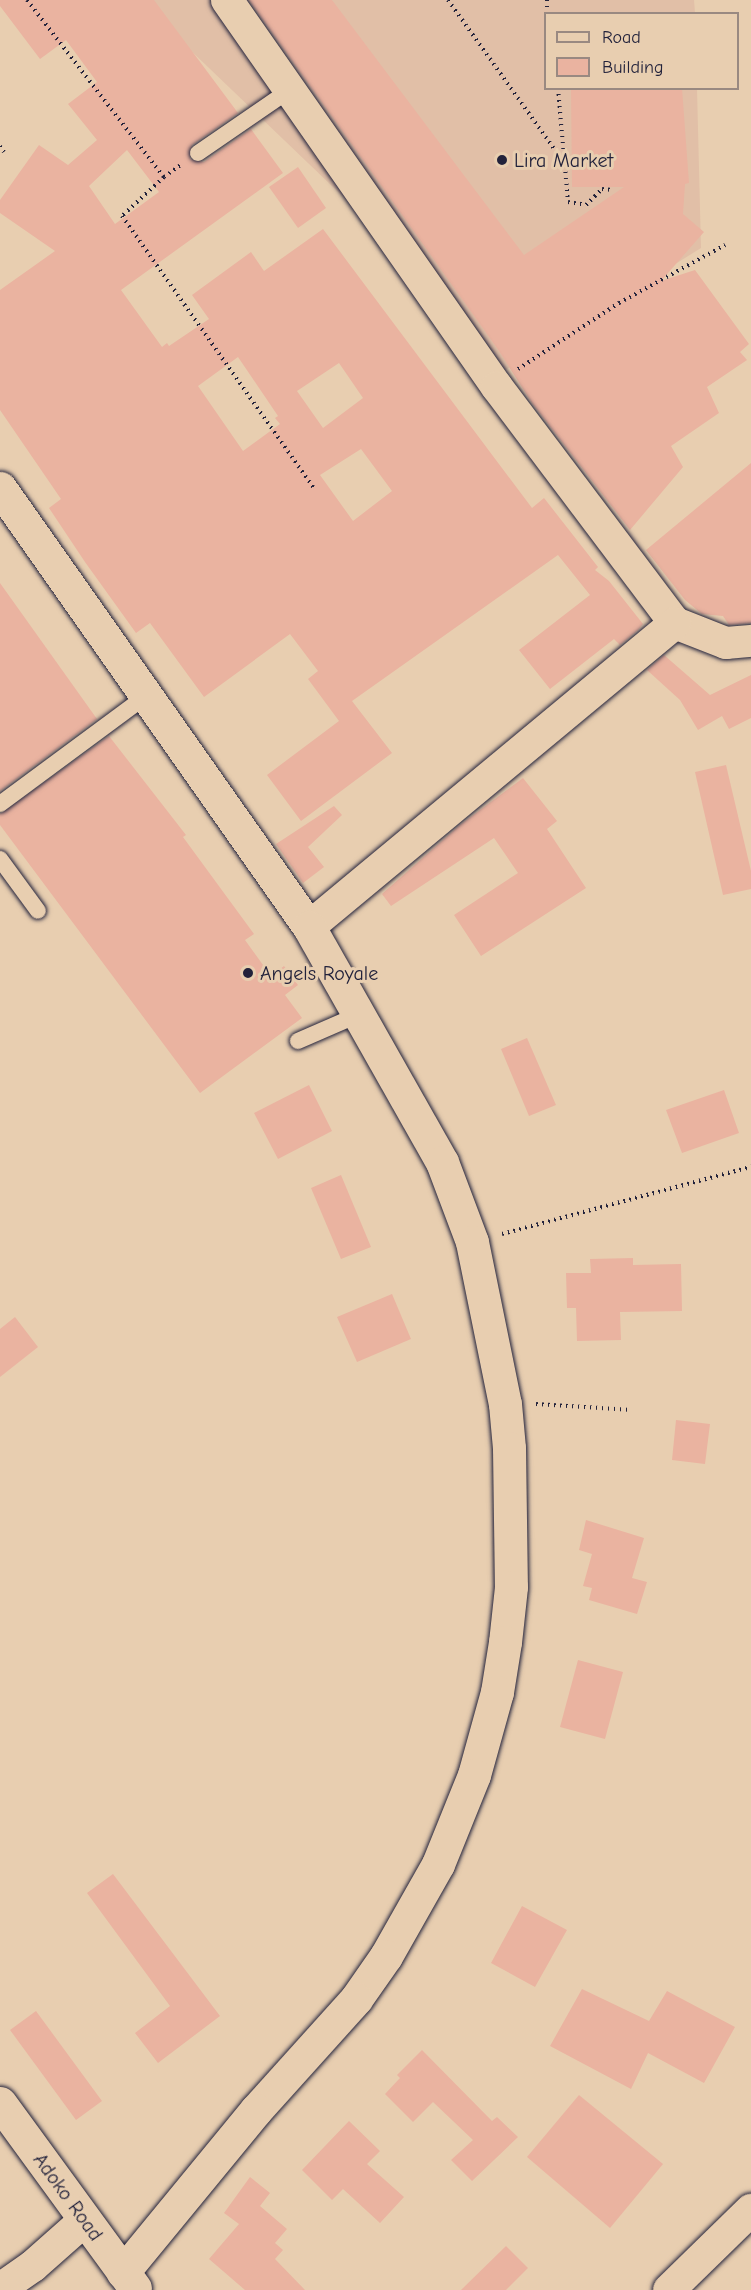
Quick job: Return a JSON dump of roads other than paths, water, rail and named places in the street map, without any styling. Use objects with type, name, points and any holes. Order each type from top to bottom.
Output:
[{"type":"street","points":[[227,0],[497,387],[675,623],[726,643],[751,641]]},
{"type":"street","points":[[0,488],[309,927],[442,1162],[472,1242],[505,1404],[512,1528],[505,1642],[486,1735],[455,1826],[422,1895],[356,1999],[256,2110],[129,2281]]},
{"type":"street","points":[[309,927],[675,623]]},
{"type":"street","name":"Adoko Road","points":[[0,2103],[129,2281]]},
{"type":"street","points":[[669,2290],[751,2210]]},
{"type":"street","points":[[0,2289],[33,2266],[85,2220]]},
{"type":"lane","points":[[198,153],[291,89]]},
{"type":"lane","points":[[0,804],[146,696]]},
{"type":"lane","points":[[0,859],[38,911]]},
{"type":"lane","points":[[298,1041],[360,1014]]},
{"type":"place","name":"Lira Market","points":[[502,160]]},
{"type":"place","name":"Angels Royale","points":[[248,973]]}]
